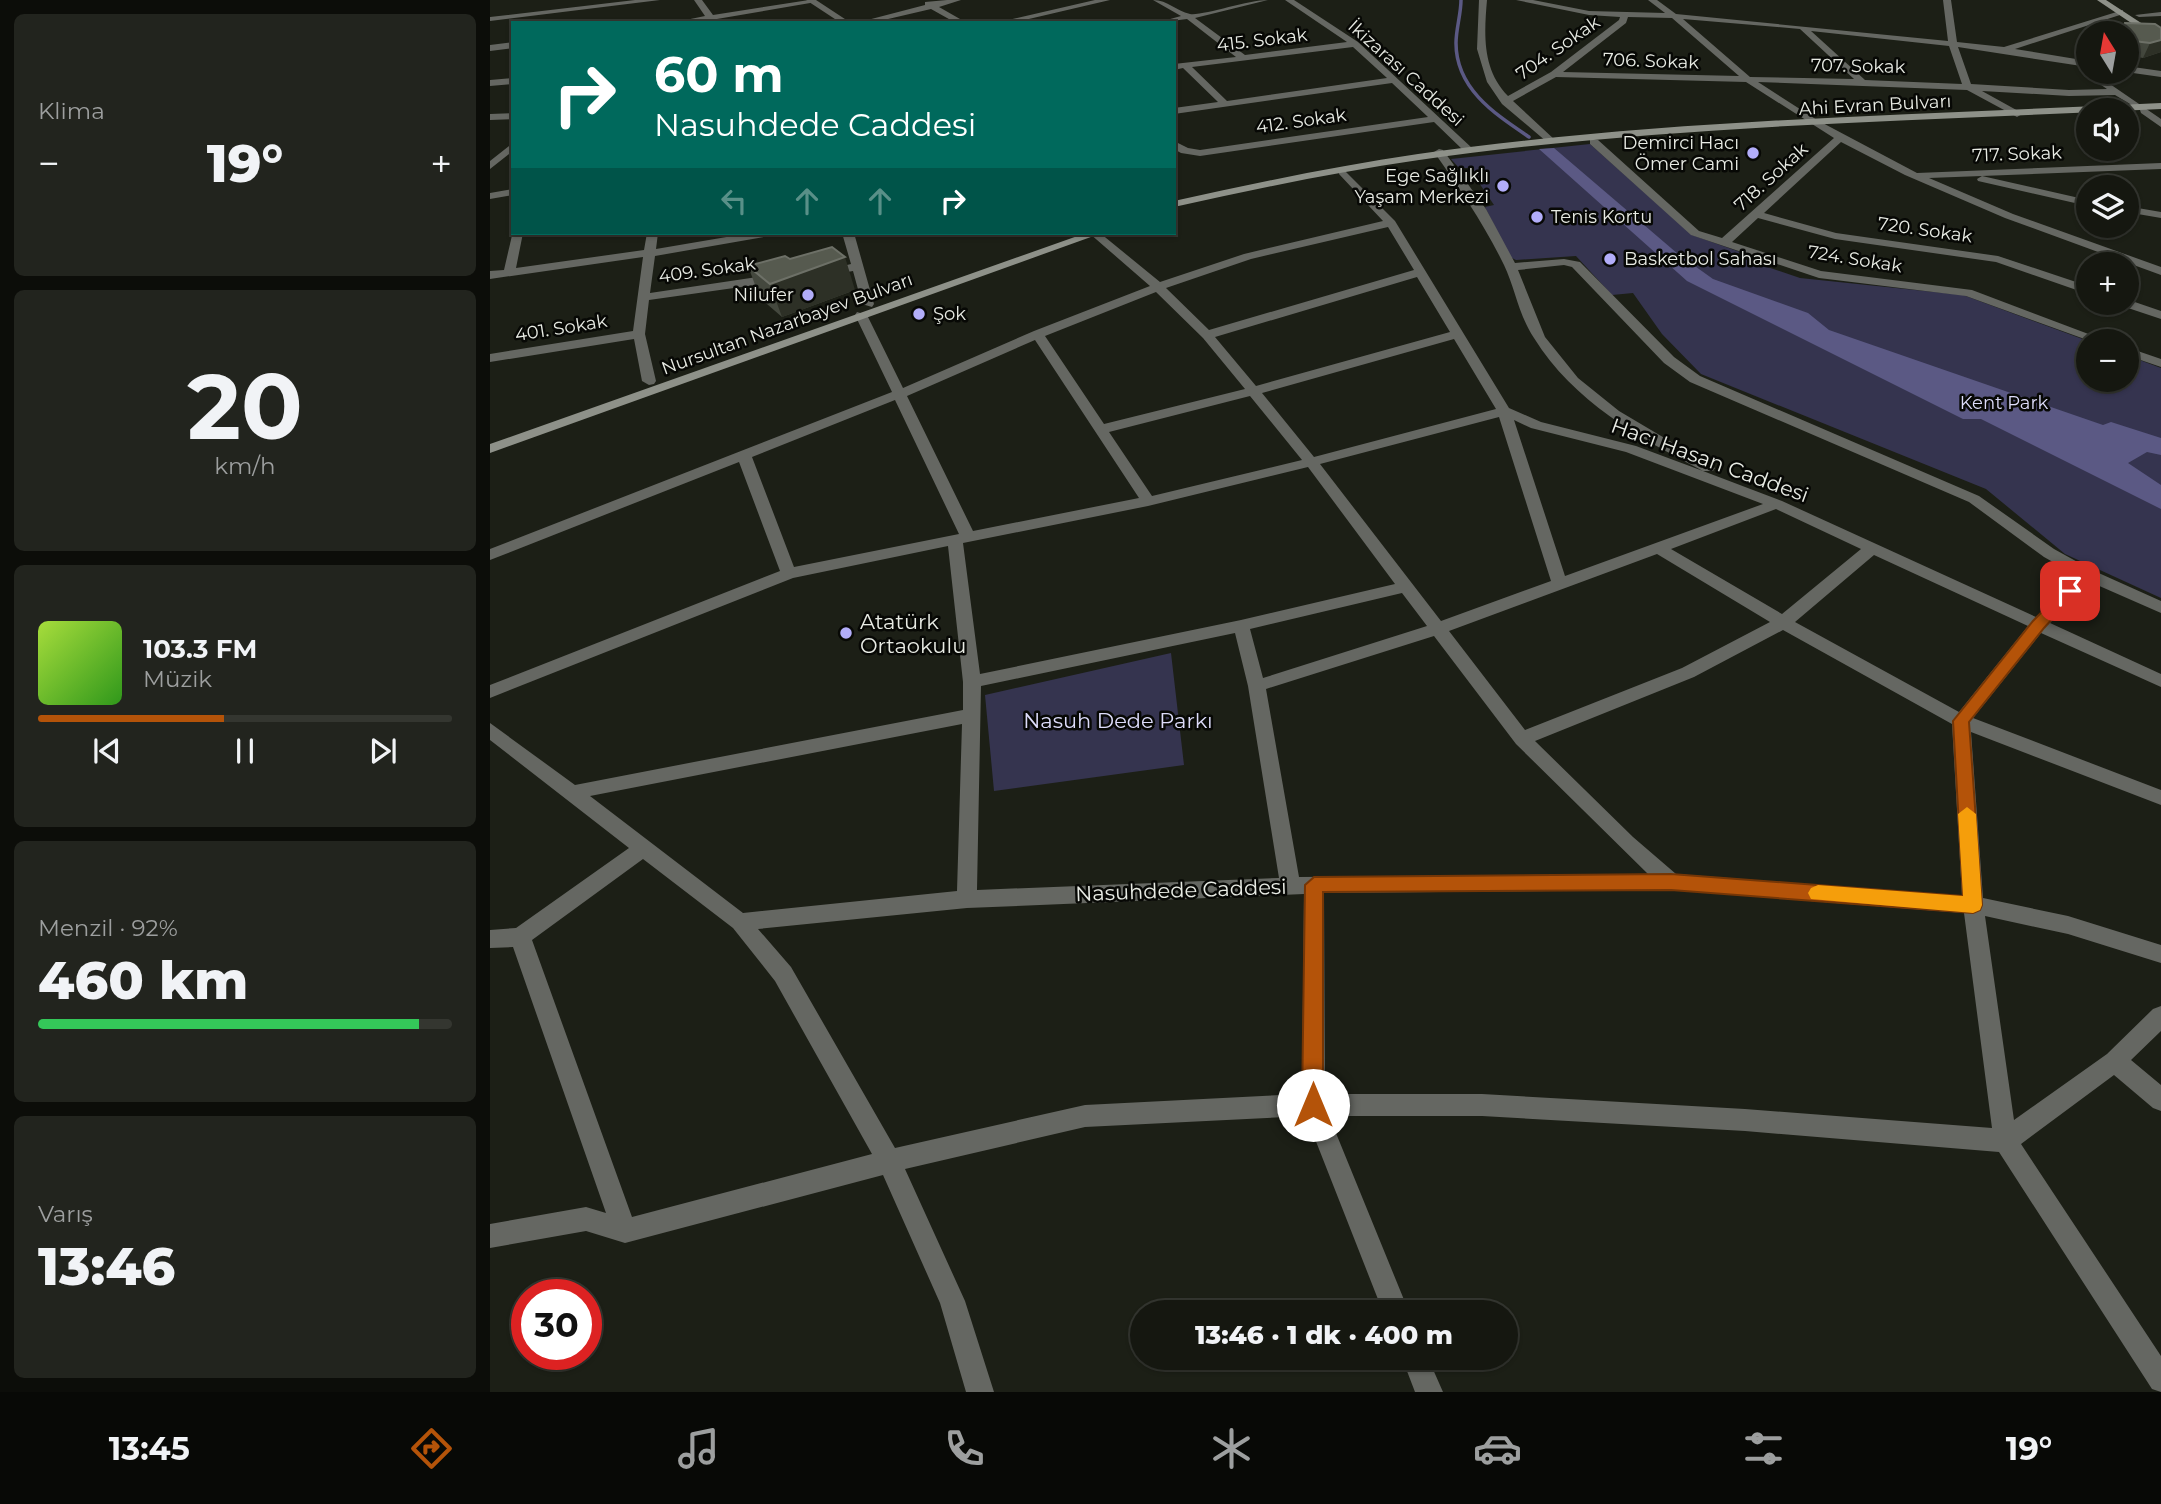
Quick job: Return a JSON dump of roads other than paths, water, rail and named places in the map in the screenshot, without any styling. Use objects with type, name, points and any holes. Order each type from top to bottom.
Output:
[{"type":"main road","points":[[2101,0],[2161,40]]},
{"type":"main road","points":[[2117,0],[2161,29]]},
{"type":"main road","name":"Ahi Evran Bulvarı","points":[[1592,139],[2161,108]]},
{"type":"main road","name":"Ahi Evran Bulvarı","points":[[1821,126],[2076,115]]},
{"type":"main road","points":[[1176,210],[1343,172],[1467,148],[1592,139]]},
{"type":"main road","points":[[1176,204],[1312,172],[1441,154],[1592,139]]},
{"type":"main road","name":"Nursultan Nazarbayev Bulvarı","points":[[490,449],[1071,235]]},
{"type":"main road","name":"Nursultan Nazarbayev Bulvarı","points":[[490,439],[649,381],[1089,235]]},
{"type":"street","points":[[490,26],[495,18],[656,0]]},
{"type":"street","points":[[698,0],[711,18]]},
{"type":"street","points":[[922,0],[959,21]]},
{"type":"street","points":[[868,21],[957,0]]},
{"type":"street","points":[[1008,21],[1106,0]]},
{"type":"street","points":[[1157,0],[1188,16],[1243,58]]},
{"type":"street","points":[[1168,21],[1264,0]]},
{"type":"street","name":"İkizarası Caddesi","points":[[1289,0],[1354,44],[1467,148]]},
{"type":"street","points":[[1483,0],[1480,59],[1494,89],[1505,102],[1550,140]]},
{"type":"street","points":[[1520,0],[1589,13],[1676,16],[1802,27],[2004,50],[2074,62]]},
{"type":"street","points":[[1652,0],[1676,16],[1748,80],[1841,137],[2002,213],[2161,271]]},
{"type":"street","points":[[1947,0],[1953,44],[1967,86],[2017,114]]},
{"type":"street","points":[[689,21],[811,1],[844,21]]},
{"type":"street","points":[[1605,5],[1624,15]]},
{"type":"street","points":[[2004,50],[2120,12]]},
{"type":"street","points":[[2139,15],[2161,14]]},
{"type":"street","name":"704. Sokak","points":[[1505,102],[1554,74],[1623,21],[1624,15]]},
{"type":"street","points":[[1802,27],[1862,82]]},
{"type":"street","name":"415. Sokak","points":[[1176,67],[1188,68],[1354,44]]},
{"type":"street","points":[[490,48],[511,45]]},
{"type":"street","points":[[1176,73],[1188,68],[1225,104]]},
{"type":"street","points":[[2139,71],[2161,74]]},
{"type":"street","name":"706. Sokak","points":[[1554,74],[1748,80]]},
{"type":"street","points":[[1176,111],[1393,80]]},
{"type":"street","name":"707. Sokak","points":[[1748,80],[1967,86],[2069,93],[2117,92]]},
{"type":"street","points":[[490,83],[511,81]]},
{"type":"street","points":[[2105,84],[2161,124]]},
{"type":"street","points":[[490,117],[511,116]]},
{"type":"street","name":"412. Sokak","points":[[1176,145],[1185,151],[1200,153],[1436,119]]},
{"type":"street","name":"718. Sokak","points":[[1724,243],[1841,137]]},
{"type":"street","name":"724. Sokak","points":[[1592,139],[1695,233],[1819,274],[1968,293],[2076,332]]},
{"type":"street","points":[[490,166],[511,148]]},
{"type":"street","points":[[1441,154],[1481,209],[1511,267],[1539,336],[1568,374],[1601,407],[1647,435],[1777,503]]},
{"type":"street","name":"717. Sokak","points":[[1917,175],[2161,166]]},
{"type":"street","points":[[1343,172],[1391,223],[1455,335],[1504,411],[1560,584]]},
{"type":"street","points":[[1964,174],[2076,200]]},
{"type":"street","points":[[490,196],[511,192]]},
{"type":"street","points":[[2139,211],[2161,215]]},
{"type":"street","name":"720. Sokak","points":[[1755,214],[1835,236],[1998,259],[2076,286]]},
{"type":"street","points":[[490,555],[900,394],[1038,334],[1158,287],[1248,256],[1391,223]]},
{"type":"street","points":[[509,272],[517,235]]},
{"type":"street","points":[[649,381],[639,334],[652,235]]},
{"type":"street","points":[[490,275],[757,235]]},
{"type":"street","points":[[849,235],[865,309],[961,537],[972,682],[967,899]]},
{"type":"street","points":[[1097,235],[1158,287],[1207,335],[1311,462],[1522,739],[1626,843],[1671,882]]},
{"type":"street","points":[[1511,267],[1564,262],[1576,264],[1669,360],[1695,379],[1974,499],[2049,553],[2086,574],[2161,607]]},
{"type":"street","points":[[817,273],[857,267]]},
{"type":"street","points":[[1207,335],[1420,272]]},
{"type":"street","name":"409. Sokak","points":[[645,297],[791,276]]},
{"type":"street","points":[[2139,307],[2161,314]]},
{"type":"street","name":"401. Sokak","points":[[490,358],[639,334]]},
{"type":"street","points":[[1038,334],[1148,501]]},
{"type":"street","points":[[1103,429],[1254,391],[1455,335]]},
{"type":"street","points":[[2139,355],[2161,363]]},
{"type":"street","points":[[490,692],[789,573],[1148,501],[1311,462],[1504,411]]},
{"type":"street","name":"Hacı Hasan Caddesi","points":[[1504,411],[1536,425],[1631,449],[1777,503],[2161,681]]},
{"type":"street","points":[[744,455],[789,573]]},
{"type":"street","points":[[1257,686],[1439,628],[1777,503]]},
{"type":"street","points":[[1657,547],[1783,622],[1961,721],[2161,798]]},
{"type":"street","points":[[1522,739],[1666,681],[1783,622],[1872,548]]},
{"type":"street","points":[[2086,574],[2038,625],[1961,721],[1973,905],[2005,1141],[2161,1380]]},
{"type":"street","points":[[972,682],[1241,626],[1407,586]]},
{"type":"street","points":[[1241,626],[1257,686],[1290,885]]},
{"type":"street","points":[[570,793],[972,715]]},
{"type":"street","points":[[490,730],[740,922],[783,974],[889,1161],[952,1301],[980,1392]]},
{"type":"street","points":[[490,939],[520,937],[643,848]]},
{"type":"street","name":"Nasuhdede Caddesi","points":[[740,922],[967,899],[1290,885],[1671,882],[1973,905],[2066,923],[2161,954]]},
{"type":"street","points":[[1314,885],[1313,1105],[1391,1300]]},
{"type":"street","points":[[520,937],[625,1231]]},
{"type":"street","points":[[490,1236],[586,1219],[625,1231],[889,1161],[1085,1116],[1210,1107],[1509,1106],[1745,1119],[2005,1141],[2115,1060],[2161,1016]]},
{"type":"street","points":[[2115,1060],[2161,1100]]},
{"type":"street","points":[[1420,1370],[1429,1392],[1438,1392]]},
{"type":"waterway","points":[[1461,0],[1456,43],[1463,74],[1480,99],[1529,137]]},
{"type":"place","name":"Demirci Hacı Ömer Cami","points":[[1753,153]]},
{"type":"place","name":"Ege Sağlıklı Yaşam Merkezi","points":[[1503,186]]},
{"type":"place","name":"Tenis Kortu","points":[[1537,217]]},
{"type":"place","name":"Basketbol Sahası","points":[[1610,259]]},
{"type":"place","name":"Nilufer","points":[[808,295]]},
{"type":"place","name":"Şok","points":[[919,314]]},
{"type":"place","name":"Atatürk Ortaokulu","points":[[846,633]]},
{"type":"park label","name":"Kent Park","points":[[2004,403]]},
{"type":"park label","name":"Nasuh Dede Parkı","points":[[1118,720]]}]
